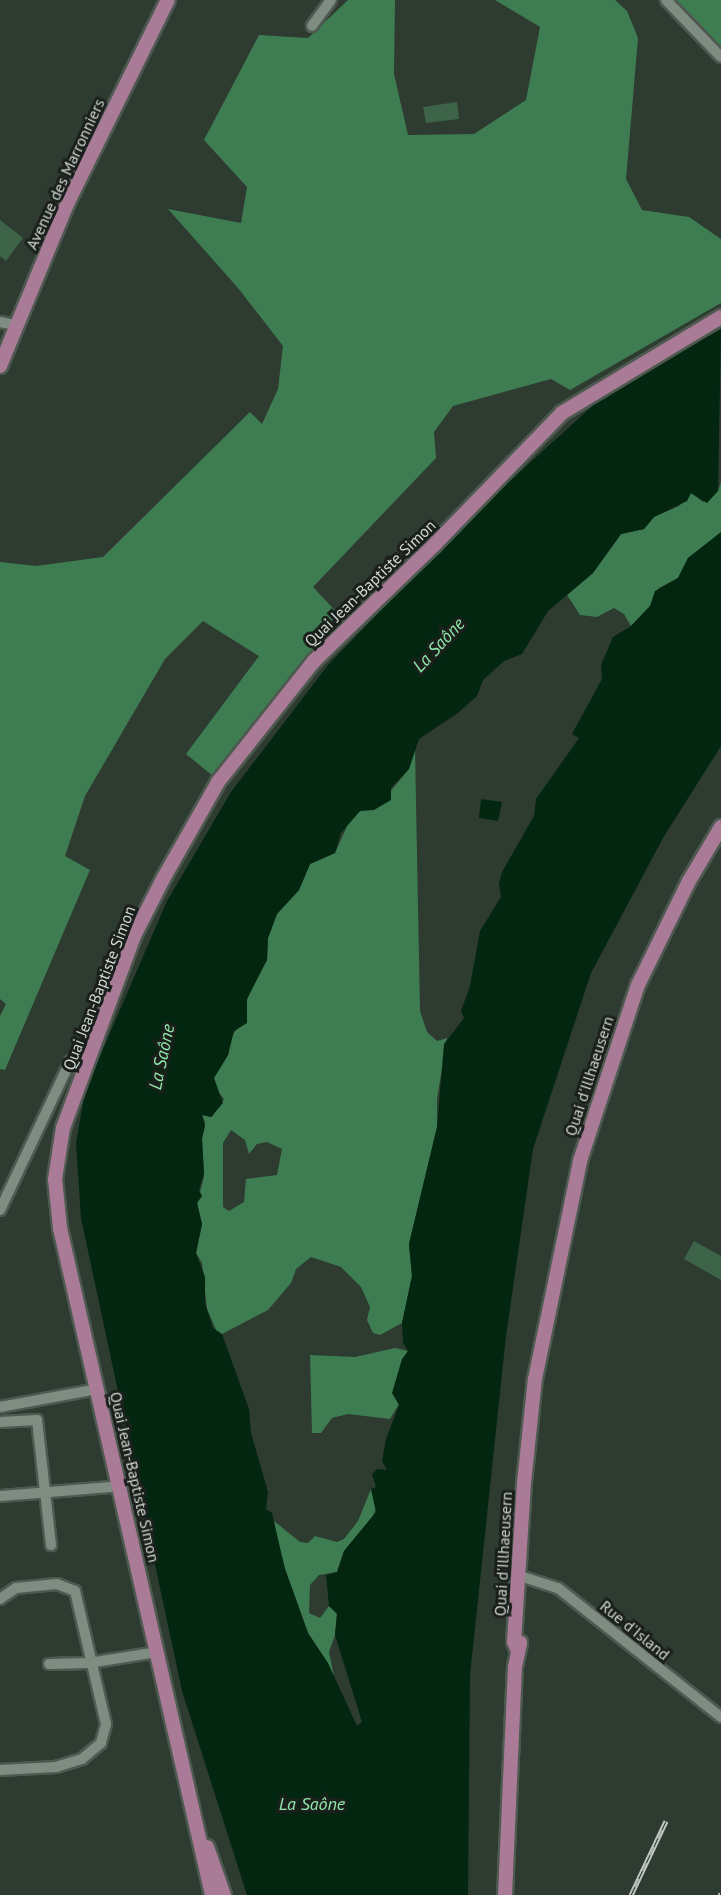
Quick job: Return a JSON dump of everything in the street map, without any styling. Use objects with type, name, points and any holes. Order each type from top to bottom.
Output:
[{"type":"main road","name":"Avenue des Marronniers","points":[[1,360],[4,341],[16,325],[68,202],[168,0]]},
{"type":"main road","name":"Quai Jean-Baptiste Simon","points":[[212,1895],[121,1486],[60,1228],[55,1179],[63,1128],[134,936],[163,879],[218,782],[314,661],[562,413],[721,317]]},
{"type":"main road","name":"Quai d'Illhaeusern","points":[[505,1895],[517,1649],[520,1643],[526,1453],[537,1364],[542,1353],[561,1238],[604,1079],[650,958],[721,827]]},
{"type":"main road","name":"Quai Jean-Baptiste Simon","points":[[196,1823],[225,1895]]},
{"type":"street","points":[[312,26],[332,0]]},
{"type":"street","points":[[666,0],[721,57]]},
{"type":"street","points":[[0,322],[16,325]]},
{"type":"street","points":[[0,1210],[70,1062],[79,1055],[89,1056]]},
{"type":"street","points":[[0,1407],[98,1389]]},
{"type":"street","points":[[0,1422],[37,1420],[47,1492],[51,1545]]},
{"type":"street","points":[[0,1496],[121,1486]]},
{"type":"street","name":"Rue d'Island","points":[[523,1576],[558,1588],[720,1714]]},
{"type":"street","points":[[0,1599],[16,1588],[57,1584],[75,1591],[106,1724],[104,1735],[94,1751],[56,1767],[0,1770]]},
{"type":"street","points":[[49,1664],[93,1663],[158,1652]]},
{"type":"shaded area","points":[[348,0],[395,0],[394,74],[408,135],[474,134],[526,100],[540,27],[495,0],[615,0],[627,11],[638,38],[626,179],[642,210],[689,217],[721,239],[721,303],[570,390],[551,379],[453,406],[434,432],[436,458],[313,587],[345,621],[306,657],[213,776],[186,754],[259,656],[203,621],[165,659],[85,796],[65,856],[90,870],[5,1070],[0,1069],[0,1016],[6,1004],[0,999],[0,562],[36,566],[103,557],[250,412],[262,424],[278,389],[283,346],[238,288],[168,209],[241,223],[247,187],[204,140],[259,35],[308,38]]},
{"type":"shaded area","points":[[670,0],[721,0],[721,53]]},
{"type":"shaded area","points":[[457,102],[459,119],[426,123],[423,107]]},
{"type":"shaded area","points":[[0,220],[23,238],[6,261],[0,256]]},
{"type":"shaded area","points":[[721,482],[721,533],[688,558],[678,578],[659,588],[650,606],[631,626],[624,614],[614,608],[597,617],[580,615],[567,595],[593,573],[621,534],[644,529],[654,517],[679,506],[691,493],[703,502],[718,491]]},
{"type":"shaded area","points":[[415,748],[420,1011],[427,1032],[437,1041],[447,1038],[437,1099],[437,1127],[409,1244],[412,1276],[402,1323],[380,1335],[373,1333],[367,1320],[370,1307],[361,1287],[341,1267],[311,1257],[296,1269],[291,1283],[268,1310],[222,1334],[217,1332],[207,1309],[202,1263],[196,1253],[202,1224],[197,1203],[204,1177],[202,1139],[205,1122],[202,1115],[212,1117],[224,1099],[216,1089],[214,1078],[228,1055],[231,1036],[239,1027],[251,987],[267,960],[268,938],[277,914],[299,890],[310,864],[335,853],[349,822],[360,811],[379,805],[409,769]],"holes":[[[231,1130],[245,1140],[249,1154],[257,1144],[267,1142],[282,1149],[277,1175],[246,1179],[244,1202],[229,1211],[223,1207],[223,1143]]]},
{"type":"shaded area","points":[[694,1241],[721,1256],[721,1280],[684,1259]]},
{"type":"shaded area","points":[[395,1348],[408,1351],[395,1385],[399,1404],[390,1419],[348,1414],[332,1418],[321,1433],[312,1433],[310,1355],[355,1357]]},
{"type":"shaded area","points":[[371,1489],[376,1508],[373,1516],[344,1551],[337,1572],[319,1575],[310,1585],[309,1613],[320,1618],[329,1606],[337,1613],[335,1635],[329,1652],[334,1676],[308,1633],[278,1549],[274,1521],[300,1542],[308,1543],[315,1536],[337,1542],[344,1539],[358,1521]]},
{"type":"water","name":"La Saône","points":[[721,329],[718,491],[707,503],[691,493],[687,501],[654,517],[644,529],[621,534],[593,573],[548,611],[522,654],[504,661],[483,680],[477,696],[458,713],[419,739],[409,769],[391,788],[391,800],[374,810],[360,811],[341,833],[335,853],[310,864],[299,890],[277,914],[268,938],[267,960],[247,999],[247,1023],[234,1031],[228,1055],[214,1078],[223,1103],[211,1117],[202,1115],[205,1126],[202,1139],[204,1173],[199,1190],[202,1196],[197,1203],[202,1224],[196,1253],[205,1277],[205,1303],[213,1328],[222,1334],[249,1409],[251,1433],[268,1492],[266,1509],[272,1513],[285,1569],[308,1633],[328,1663],[357,1726],[362,1722],[335,1635],[337,1614],[329,1606],[326,1575],[337,1572],[344,1551],[376,1512],[371,1489],[376,1487],[372,1474],[377,1469],[387,1470],[382,1461],[386,1439],[399,1405],[392,1393],[402,1359],[408,1351],[403,1343],[402,1323],[412,1276],[409,1244],[437,1127],[444,1044],[464,1018],[461,1011],[470,986],[480,931],[501,897],[499,883],[502,872],[534,816],[536,799],[579,738],[572,734],[602,679],[601,665],[613,637],[631,626],[650,606],[655,591],[678,578],[688,558],[721,532],[721,746],[663,838],[591,973],[533,1149],[506,1336],[470,1675],[468,1895],[247,1895],[182,1691],[81,1218],[76,1143],[85,1091],[167,901],[231,792],[328,665],[478,510],[610,390]]},
{"type":"water","points":[[481,799],[502,802],[498,821],[479,818]]},
{"type":"railway","points":[[631,1895],[666,1821]]}]
